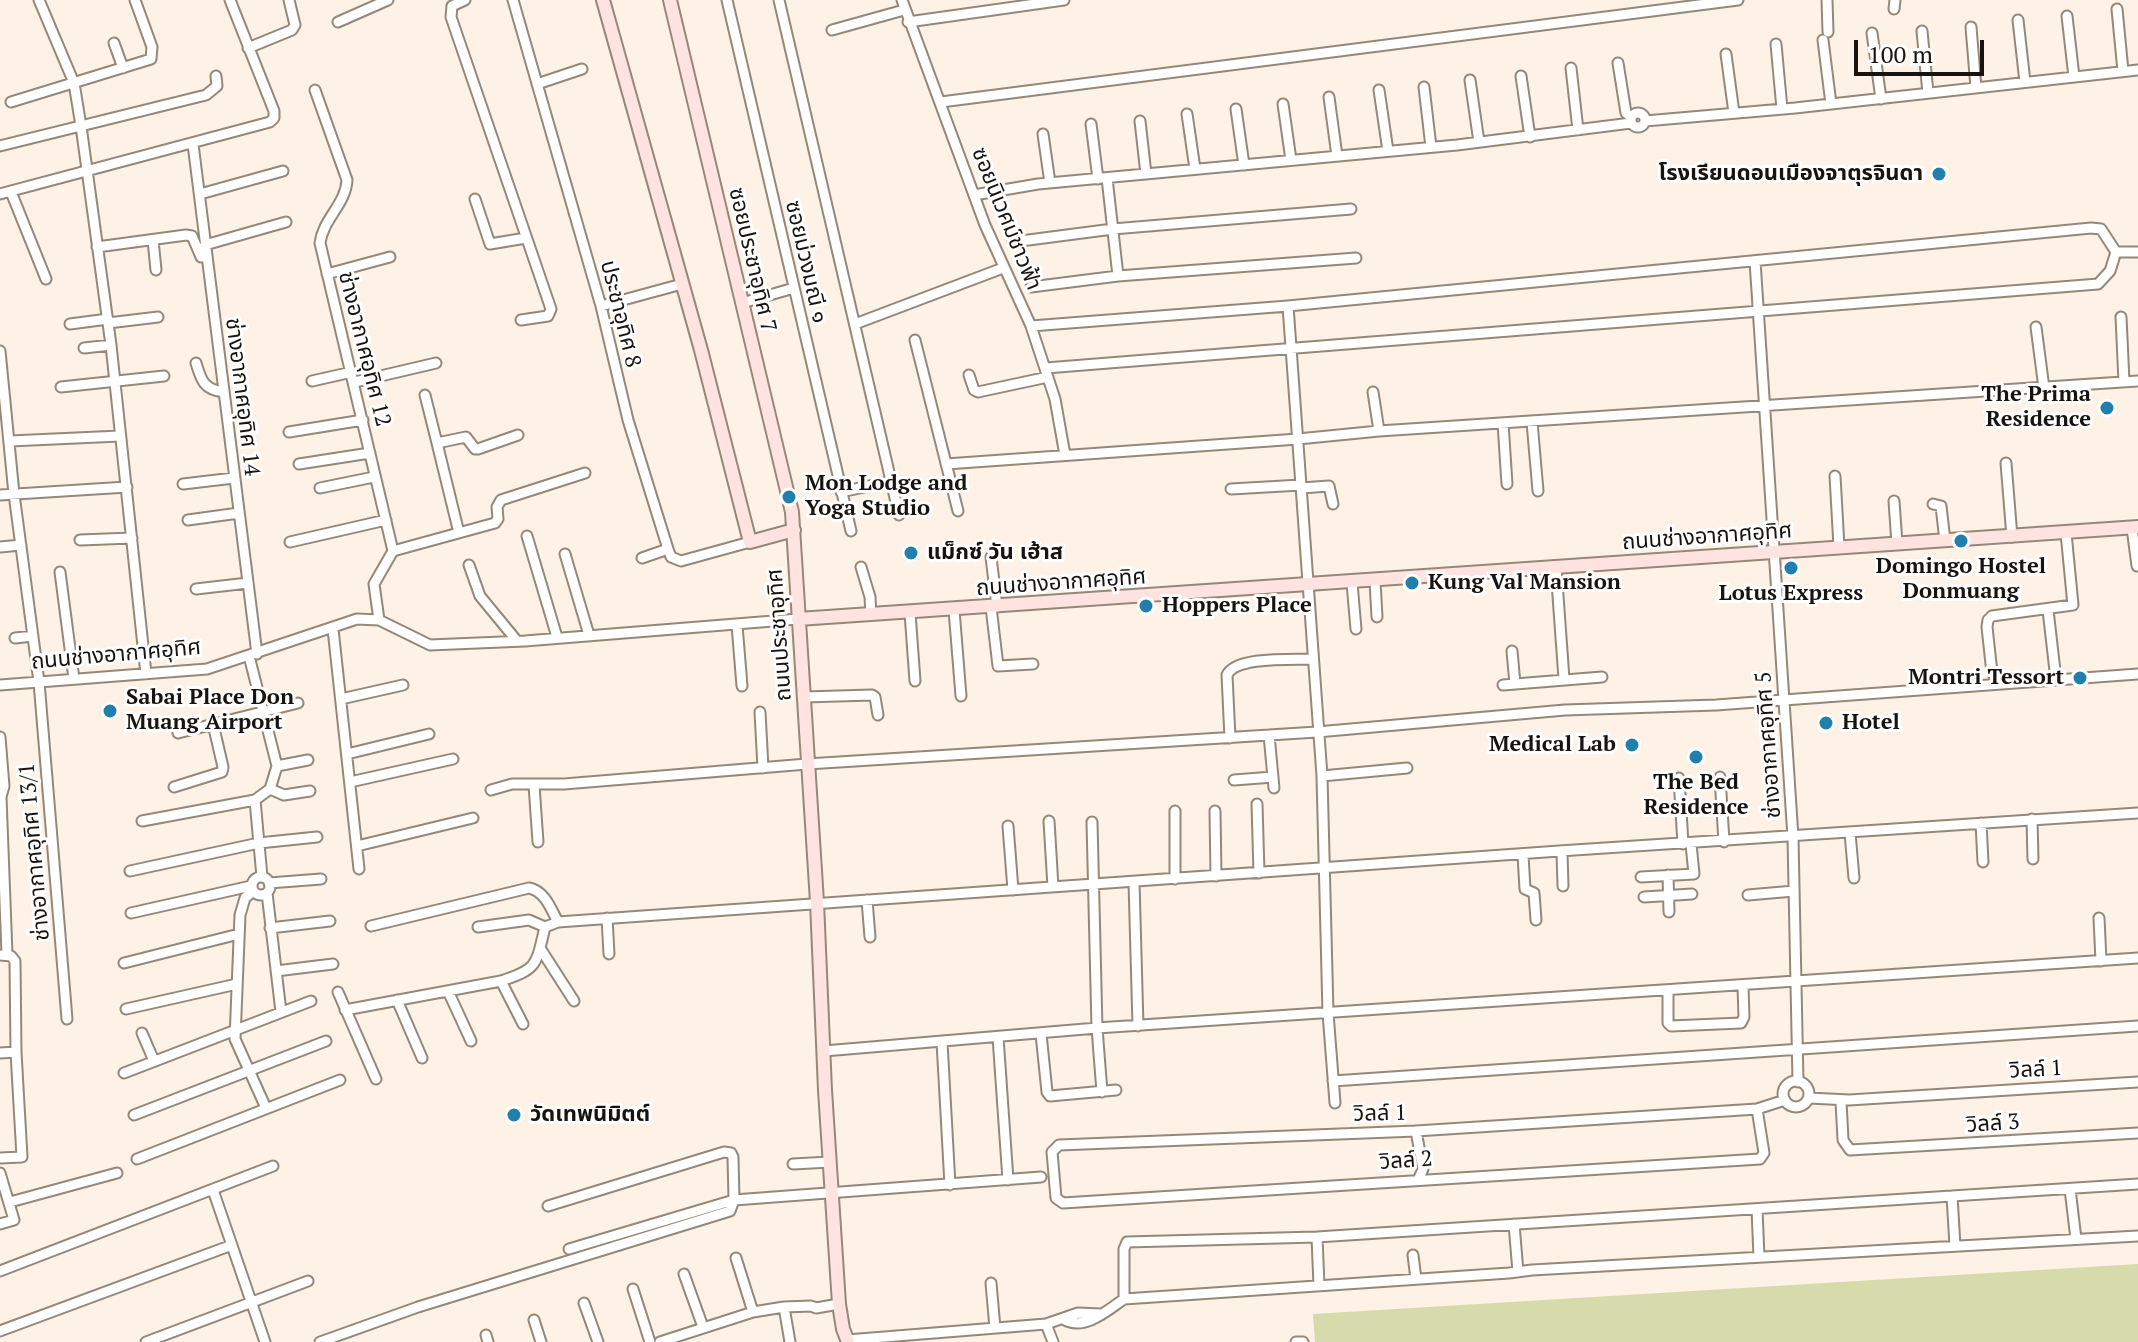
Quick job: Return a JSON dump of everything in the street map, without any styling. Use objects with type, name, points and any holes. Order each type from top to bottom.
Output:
[{"type":"street","points":[[39,0],[74,83],[81,126],[111,345],[146,674]]},
{"type":"street","points":[[11,102],[145,62],[154,54],[135,0]]},
{"type":"street","points":[[46,279],[5,193],[193,144],[270,122],[274,118],[274,111],[230,0]]},
{"type":"street","points":[[248,48],[292,30],[295,25],[289,0]]},
{"type":"street","points":[[338,22],[388,0]]},
{"type":"street","points":[[465,0],[452,6],[451,17],[551,313],[521,320]]},
{"type":"street","name":"ประชาอุทิศ 8","points":[[513,0],[601,306],[628,420],[668,549]]},
{"type":"street","name":"ถนนประชาอุทิศ","points":[[603,0],[750,542],[794,530],[817,902],[835,1304],[847,1341]]},
{"type":"street","name":"ซอยประชาอุทิศ 7","points":[[670,0],[794,530]]},
{"type":"street","name":"ซอยม่วงมณี ๑","points":[[727,0],[851,531]]},
{"type":"street","points":[[779,0],[899,515]]},
{"type":"street","points":[[908,22],[1064,0]]},
{"type":"street","points":[[941,102],[1738,0]]},
{"type":"street","points":[[1827,0],[1825,36],[1831,104]]},
{"type":"street","points":[[832,30],[903,5]]},
{"type":"street","name":"ซอยนิเวศม์ชาวฟ้า","points":[[903,5],[1003,268],[1031,326],[1055,399],[1065,455]]},
{"type":"street","points":[[2117,9],[2123,71]]},
{"type":"street","points":[[2067,16],[2074,77]]},
{"type":"street","points":[[2018,20],[2025,82]]},
{"type":"street","points":[[1971,27],[1976,88]]},
{"type":"street","points":[[1922,31],[1928,93]]},
{"type":"street","points":[[1872,33],[1881,99]]},
{"type":"street","points":[[114,43],[123,68]]},
{"type":"street","points":[[1776,44],[1782,109]]},
{"type":"street","points":[[1726,54],[1734,113]]},
{"type":"street","points":[[1618,63],[1626,113],[1633,126],[1641,127],[1645,121],[1881,99],[2138,70]]},
{"type":"street","points":[[1571,68],[1578,130]]},
{"type":"street","points":[[537,84],[582,69]]},
{"type":"street","points":[[0,146],[206,95],[217,86],[216,76]]},
{"type":"street","points":[[1521,76],[1530,137]]},
{"type":"street","points":[[1470,80],[1479,142]]},
{"type":"street","points":[[1424,87],[1431,147]]},
{"type":"street","name":"ช่างอากาศอุทิศ 12","points":[[315,90],[347,180],[347,192],[321,233],[320,243],[393,551]]},
{"type":"street","points":[[1379,90],[1388,151]]},
{"type":"street","points":[[1329,97],[1337,156]]},
{"type":"street","points":[[1283,104],[1291,160]]},
{"type":"street","points":[[1236,109],[1244,165]]},
{"type":"street","points":[[1187,114],[1195,169]]},
{"type":"street","points":[[974,195],[1050,183],[1530,137],[1631,120]]},
{"type":"street","points":[[1140,121],[1146,174]]},
{"type":"street","points":[[1091,124],[1113,229],[1118,276]]},
{"type":"street","points":[[1043,134],[1050,183]]},
{"type":"street","name":"ช่างอากาศอุทิศ 14","points":[[193,144],[248,583],[253,655],[277,766]]},
{"type":"street","points":[[200,194],[283,171]]},
{"type":"street","points":[[475,199],[490,244],[526,238]]},
{"type":"street","points":[[1013,242],[1113,229],[1351,209]]},
{"type":"street","points":[[97,247],[192,236],[201,257],[206,251],[286,222]]},
{"type":"street","points":[[1031,326],[1288,306],[2091,228],[2101,229],[2116,252]]},
{"type":"street","points":[[153,240],[156,270]]},
{"type":"street","points":[[2116,252],[2138,252]]},
{"type":"street","points":[[969,375],[978,392],[1047,373],[1291,349],[2098,284],[2110,271],[2116,252]]},
{"type":"street","points":[[327,274],[390,257]]},
{"type":"street","points":[[1031,287],[1118,276],[1356,258]]},
{"type":"street","name":"ช่างอากาศอุทิศ 5","points":[[1755,261],[1793,837],[1798,1082]]},
{"type":"street","points":[[855,324],[1003,268]]},
{"type":"street","points":[[601,306],[682,284]]},
{"type":"street","points":[[742,303],[794,288]]},
{"type":"street","points":[[1288,306],[1322,776],[1328,1013],[1335,1103]]},
{"type":"street","points":[[70,324],[158,317]]},
{"type":"street","points":[[2121,317],[2124,382]]},
{"type":"street","points":[[2036,327],[2044,388]]},
{"type":"street","points":[[915,340],[958,511]]},
{"type":"street","points":[[84,348],[111,345]]},
{"type":"street","name":"ช่างอากาศอุทิศ 13/1","points":[[0,351],[14,494],[39,682],[67,1019]]},
{"type":"street","points":[[196,363],[201,381],[207,388],[224,392]]},
{"type":"street","points":[[312,381],[436,363]]},
{"type":"street","points":[[61,387],[164,376]]},
{"type":"street","points":[[946,464],[1379,431],[2138,381]]},
{"type":"street","points":[[1373,392],[1379,431]]},
{"type":"street","points":[[425,395],[459,533]]},
{"type":"street","points":[[289,432],[363,420]]},
{"type":"street","points":[[1532,422],[1538,491]]},
{"type":"street","points":[[1503,423],[1507,484]]},
{"type":"street","points":[[437,443],[466,437],[475,449],[518,435]]},
{"type":"street","points":[[10,441],[120,436]]},
{"type":"street","points":[[299,464],[370,453]]},
{"type":"street","points":[[2006,463],[2012,537]]},
{"type":"street","points":[[379,620],[374,584],[393,551],[497,522],[497,507],[501,500],[585,473]]},
{"type":"street","points":[[1835,476],[1839,547]]},
{"type":"street","points":[[320,488],[374,477]]},
{"type":"street","points":[[183,484],[234,478]]},
{"type":"street","points":[[841,492],[892,481]]},
{"type":"street","points":[[1231,489],[1329,486],[1333,504]]},
{"type":"street","points":[[0,495],[127,487]]},
{"type":"street","points":[[1894,501],[1897,544]]},
{"type":"street","points":[[1933,504],[1941,506],[1945,541]]},
{"type":"street","points":[[188,520],[239,513]]},
{"type":"street","points":[[290,542],[386,520]]},
{"type":"street","points":[[2124,567],[2138,566],[2135,528]]},
{"type":"street","name":"ถนนช่างอากาศอุทิศ","points":[[0,685],[207,669],[357,619],[379,620],[430,645],[517,641],[2135,528]]},
{"type":"street","points":[[1992,673],[1988,620],[1992,616],[2073,605],[2066,533]]},
{"type":"street","points":[[527,536],[557,637]]},
{"type":"street","points":[[80,540],[132,538]]},
{"type":"street","points":[[642,558],[668,549],[671,557],[681,561],[750,542]]},
{"type":"street","points":[[0,547],[21,545]]},
{"type":"street","points":[[565,554],[589,635]]},
{"type":"street","points":[[991,557],[998,666],[1033,664]]},
{"type":"street","points":[[469,565],[480,596],[517,641]]},
{"type":"street","points":[[861,567],[870,597],[871,615]]},
{"type":"street","points":[[1556,568],[1564,679]]},
{"type":"street","points":[[60,572],[74,679]]},
{"type":"street","points":[[1375,581],[1377,617]]},
{"type":"street","points":[[196,589],[248,583]]},
{"type":"street","points":[[1352,583],[1356,629]]},
{"type":"street","points":[[954,610],[961,696]]},
{"type":"street","points":[[2048,610],[2055,671]]},
{"type":"street","points":[[910,613],[915,681]]},
{"type":"street","points":[[737,625],[742,686]]},
{"type":"street","points":[[333,629],[359,869]]},
{"type":"street","points":[[15,638],[33,636]]},
{"type":"street","points":[[1512,651],[1515,684]]},
{"type":"street","points":[[1230,738],[1227,675],[1230,668],[1241,662],[1313,659]]},
{"type":"street","points":[[491,790],[512,784],[534,785],[807,764],[1317,732],[1565,710],[1716,705],[2138,674]]},
{"type":"street","points":[[1503,685],[1602,677]]},
{"type":"street","points":[[341,699],[403,685]]},
{"type":"street","points":[[805,697],[872,695],[878,715]]},
{"type":"street","points":[[178,733],[298,703]]},
{"type":"street","points":[[760,712],[763,768]]},
{"type":"street","points":[[174,787],[222,772],[213,724]]},
{"type":"street","points":[[347,754],[429,734]]},
{"type":"street","points":[[1234,780],[1274,783],[1269,735]]},
{"type":"street","points":[[0,737],[4,786],[0,796],[4,954],[15,961],[22,1157],[0,1158]]},
{"type":"street","points":[[350,782],[453,759]]},
{"type":"street","points":[[142,821],[255,800],[270,789],[277,766],[308,760]]},
{"type":"street","points":[[1322,776],[1407,768]]},
{"type":"street","points":[[1720,777],[1724,842]]},
{"type":"street","points":[[1641,877],[1694,874],[1679,778]]},
{"type":"street","points":[[534,785],[538,842]]},
{"type":"street","points":[[270,789],[284,795],[310,791]]},
{"type":"street","points":[[255,800],[281,1012]]},
{"type":"street","points":[[1257,804],[1259,873]]},
{"type":"street","points":[[1175,811],[1175,879]]},
{"type":"street","points":[[1215,811],[1216,876]]},
{"type":"street","points":[[478,927],[529,920],[545,927],[558,922],[817,902],[1092,886],[2138,813]]},
{"type":"street","points":[[357,846],[473,818]]},
{"type":"street","points":[[2032,819],[2033,859]]},
{"type":"street","points":[[1049,821],[1053,887]]},
{"type":"street","points":[[1092,822],[1097,1028],[1102,1092]]},
{"type":"street","points":[[1981,823],[1983,862]]},
{"type":"street","points":[[1008,826],[1013,890]]},
{"type":"street","points":[[1850,833],[1854,878]]},
{"type":"street","points":[[130,871],[259,843],[317,837]]},
{"type":"street","points":[[1562,853],[1563,886]]},
{"type":"street","points":[[1523,855],[1525,889],[1534,893],[1536,920]]},
{"type":"street","points":[[1668,875],[1669,912]]},
{"type":"street","points":[[266,1108],[239,1051],[235,1029],[242,905],[252,889],[253,881],[266,884],[321,879]]},
{"type":"street","points":[[1134,882],[1138,1026]]},
{"type":"street","points":[[131,913],[252,889],[262,895],[266,884]]},
{"type":"street","points":[[371,926],[529,888],[536,889],[544,897],[558,922]]},
{"type":"street","points":[[1748,895],[1794,891]]},
{"type":"street","points":[[1644,897],[1692,894]]},
{"type":"street","points":[[867,900],[870,937]]},
{"type":"street","points":[[607,918],[609,954]]},
{"type":"street","points":[[2099,918],[2101,961]]},
{"type":"street","points":[[270,928],[330,921]]},
{"type":"street","points":[[345,1010],[501,981],[532,969],[545,927]]},
{"type":"street","points":[[124,963],[239,934]]},
{"type":"street","points":[[540,948],[574,1001]]},
{"type":"street","points":[[824,1051],[1097,1028],[2138,958]]},
{"type":"street","points":[[276,971],[333,964]]},
{"type":"street","points":[[501,981],[523,1024]]},
{"type":"street","points":[[126,1009],[237,984]]},
{"type":"street","points":[[1668,991],[1668,1023],[1671,1026],[1741,1023],[1744,1017],[1743,986]]},
{"type":"street","points":[[448,991],[471,1041]]},
{"type":"street","points":[[338,992],[376,1079]]},
{"type":"street","points":[[397,1000],[422,1058]]},
{"type":"street","points":[[124,1073],[311,1001]]},
{"type":"street","points":[[1333,1081],[2138,1026]]},
{"type":"street","points":[[142,1033],[154,1061]]},
{"type":"street","points":[[1041,1034],[1050,1096],[1116,1090]]},
{"type":"street","points":[[998,1037],[1008,1180]]},
{"type":"street","points":[[134,1115],[326,1041]]},
{"type":"street","points":[[942,1042],[950,1185]]},
{"type":"street","points":[[0,1053],[16,1052]]},
{"type":"street","points":[[137,1159],[340,1080]]},
{"type":"street","points":[[1798,1082],[1806,1086],[1809,1098],[1797,1107],[1785,1100],[1786,1087],[1798,1082]]},
{"type":"street","name":"วิลล์ 1","points":[[1809,1098],[1841,1101],[2138,1082]]},
{"type":"street","name":"วิลล์ 1","points":[[1056,1198],[1052,1152],[1059,1145],[1416,1131],[1757,1109],[1785,1100]]},
{"type":"street","name":"วิลล์ 3","points":[[1841,1101],[1843,1140],[1850,1150],[2138,1133]]},
{"type":"street","name":"วิลล์ 2","points":[[1056,1198],[1063,1203],[1419,1178],[1760,1159],[1764,1153],[1757,1109]]},
{"type":"street","points":[[1416,1131],[1423,1169],[1419,1178]]},
{"type":"street","points":[[320,1342],[418,1307],[730,1211],[734,1200],[733,1157],[728,1152],[548,1206]]},
{"type":"street","points":[[793,1164],[830,1162]]},
{"type":"street","points":[[0,1271],[273,1166]]},
{"type":"street","points":[[0,1173],[14,1220],[0,1224]]},
{"type":"street","points":[[10,1202],[117,1173]]},
{"type":"street","points":[[569,1249],[734,1200],[1041,1177]]},
{"type":"street","points":[[1124,1299],[1124,1249],[1127,1242],[1317,1237],[2138,1184]]},
{"type":"street","points":[[2070,1189],[2076,1239]]},
{"type":"street","points":[[213,1190],[265,1342]]},
{"type":"street","points":[[1952,1196],[1955,1246]]},
{"type":"street","points":[[1757,1209],[1759,1257]]},
{"type":"street","points":[[1514,1224],[1518,1272]]},
{"type":"street","points":[[847,1341],[1046,1324],[1063,1319],[1074,1322],[1096,1319],[1124,1299],[1759,1257],[2138,1236]]},
{"type":"street","points":[[1317,1237],[1319,1286]]},
{"type":"street","points":[[0,1331],[232,1245]]},
{"type":"street","points":[[1413,1255],[1416,1279]]},
{"type":"street","points":[[736,1258],[753,1312]]},
{"type":"street","points":[[684,1274],[703,1327]]},
{"type":"street","points":[[146,1342],[308,1281]]},
{"type":"street","points":[[991,1283],[995,1328]]},
{"type":"street","points":[[633,1289],[650,1342]]},
{"type":"street","points":[[660,1342],[753,1312],[811,1306],[815,1302],[835,1304]]},
{"type":"street","points":[[584,1303],[598,1342]]},
{"type":"street","points":[[784,1307],[790,1342]]},
{"type":"street","points":[[534,1320],[541,1342]]},
{"type":"street","points":[[1046,1324],[1053,1342]]},
{"type":"street","points":[[692,1331],[695,1342]]},
{"type":"street","points":[[1296,1342],[1303,1342]]},
{"type":"green space","points":[[2138,1264],[2138,1342],[1315,1342],[1313,1314]]},
{"type":"place","name":"โรงเรียนดอนเมืองจาตุรจินดา","points":[[1939,174]]},
{"type":"place","name":"The Prima Residence","points":[[2107,408]]},
{"type":"place","name":"Mon Lodge and Yoga Studio","points":[[789,497]]},
{"type":"place","name":"Domingo Hostel Donmuang","points":[[1961,541]]},
{"type":"place","name":"แม็กซ์ วัน เฮ้าส","points":[[911,553]]},
{"type":"place","name":"Lotus Express","points":[[1791,568]]},
{"type":"place","name":"Kung Val Mansion","points":[[1412,583]]},
{"type":"place","name":"Hoppers Place","points":[[1146,606]]},
{"type":"place","name":"Montri Tessort","points":[[2080,678]]},
{"type":"place","name":"Sabai Place Don Muang Airport","points":[[110,711]]},
{"type":"place","name":"Hotel","points":[[1826,723]]},
{"type":"place","name":"Medical Lab","points":[[1632,745]]},
{"type":"place","name":"The Bed Residence","points":[[1696,757]]},
{"type":"place","name":"วัดเทพนิมิตต์","points":[[514,1115]]}]
